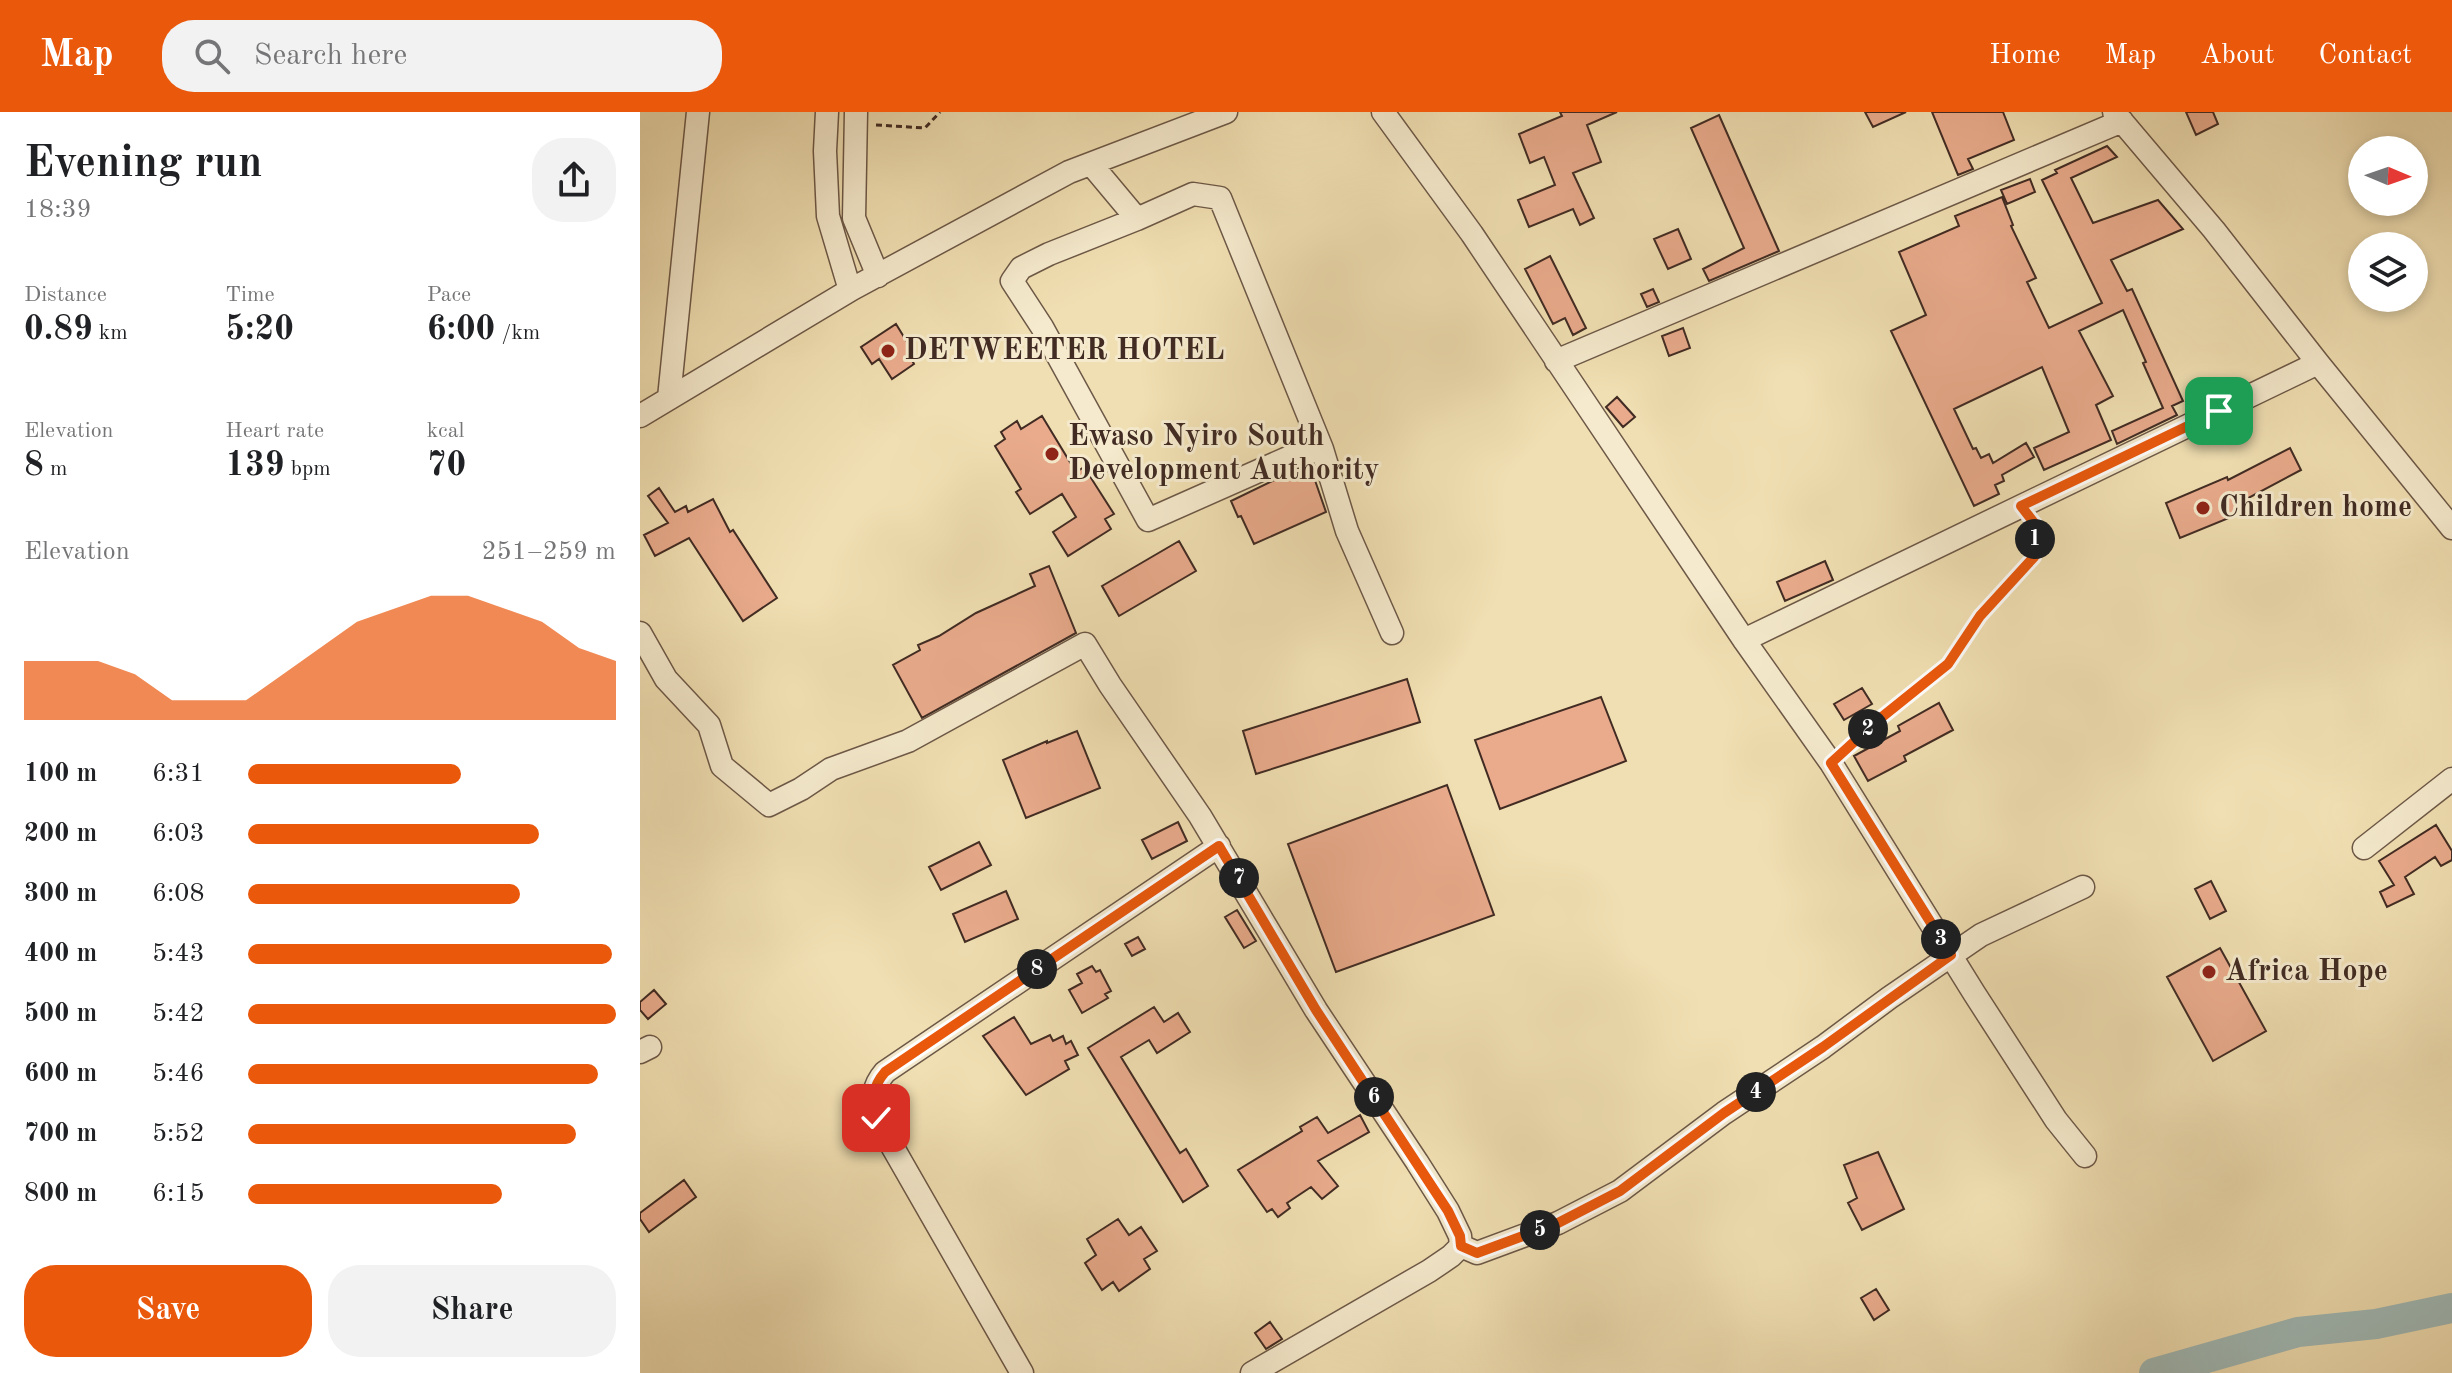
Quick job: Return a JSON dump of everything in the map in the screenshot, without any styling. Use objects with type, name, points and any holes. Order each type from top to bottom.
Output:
[{"type":"street","points":[[669,398],[698,112]]},
{"type":"street","points":[[827,112],[825,184],[831,223],[852,289]]},
{"type":"street","points":[[640,416],[852,289],[1069,172],[1226,112]]},
{"type":"street","points":[[1383,112],[1472,234],[1744,640],[1831,763],[2056,1120],[2085,1156]]},
{"type":"street","points":[[1556,361],[2118,116],[2214,230],[2452,528]]},
{"type":"street","points":[[856,118],[854,218],[878,276]]},
{"type":"street","points":[[1091,164],[1137,219]]},
{"type":"street","points":[[1322,449],[1290,457],[1148,520],[1042,327],[1012,281],[1021,268],[1049,254],[1193,194],[1220,198],[1322,449],[1347,531],[1392,633]]},
{"type":"street","points":[[831,223],[854,218]]},
{"type":"street","points":[[1744,640],[2318,363]]},
{"type":"street","points":[[640,633],[666,679],[709,725],[722,766],[769,805],[831,769],[908,741],[1085,644],[1219,846],[1316,1010],[1448,1211],[1460,1236],[1461,1246]]},
{"type":"street","points":[[2364,848],[2452,779]]},
{"type":"street","points":[[1022,1373],[876,1118],[873,1103],[877,1080],[897,1063],[1219,846]]},
{"type":"street","points":[[1461,1246],[1477,1253],[1558,1223],[1620,1191],[1724,1113],[1981,935],[2083,887]]},
{"type":"street","points":[[1252,1373],[1429,1271],[1461,1246]]},
{"type":"path","points":[[856,118],[925,128],[940,112]]},
{"type":"path","points":[[1831,763],[1948,664],[1980,616],[2034,557],[2035,524],[2021,506]]},
{"type":"building","points":[[1560,112],[1617,112],[1587,125],[1601,162],[1573,173],[1594,218],[1580,225],[1573,209],[1529,227],[1518,200],[1555,185],[1544,157],[1530,163],[1519,134],[1562,116]]},
{"type":"building","points":[[1865,112],[1906,112],[1873,127]]},
{"type":"building","points":[[1932,112],[2003,112],[2014,140],[1968,159],[1973,169],[1958,175]]},
{"type":"building","points":[[2186,112],[2213,112],[2218,124],[2196,135]]},
{"type":"building","points":[[1719,115],[1779,251],[1709,281],[1703,269],[1744,248],[1691,128]]},
{"type":"building","points":[[2107,146],[2117,157],[2071,178],[2093,223],[2158,200],[2183,229],[2111,260],[2127,291],[2132,289],[2183,401],[2172,406],[2177,415],[2117,444],[2112,431],[2163,408],[2123,310],[2079,331],[2113,396],[2096,405],[2111,440],[2044,470],[2034,448],[2069,432],[2042,367],[1954,409],[1973,449],[1976,448],[1981,458],[1989,454],[1993,463],[2026,443],[2034,457],[2002,475],[2004,481],[1995,485],[1999,494],[1974,506],[1891,331],[1926,315],[1899,252],[1959,226],[1955,216],[2002,197],[2011,226],[2036,278],[2027,282],[2049,328],[2102,303],[2042,180],[2057,173],[2055,170]]},
{"type":"building","points":[[2030,179],[2035,192],[2007,204],[2001,190]]},
{"type":"building","points":[[1678,229],[1691,259],[1668,269],[1654,239]]},
{"type":"building","points":[[1550,256],[1586,328],[1573,335],[1565,318],[1553,324],[1525,269]]},
{"type":"building","points":[[1653,289],[1659,302],[1647,307],[1641,294]]},
{"type":"building","name":"DETWEETER HOTEL","points":[[896,324],[915,355],[911,358],[914,364],[892,379],[879,359],[872,364],[861,347]]},
{"type":"building","points":[[1683,328],[1690,348],[1669,356],[1662,336]]},
{"type":"building","points":[[1617,397],[1635,417],[1623,427],[1606,407]]},
{"type":"building","points":[[1042,416],[1076,472],[1084,467],[1114,514],[1105,519],[1111,529],[1068,556],[1053,532],[1076,517],[1062,494],[1030,514],[1016,492],[1021,489],[995,446],[1005,439],[1001,432],[1017,421],[1021,429]]},
{"type":"building","points":[[2290,448],[2301,470],[2237,504],[2241,513],[2180,538],[2166,503],[2227,477],[2228,480]]},
{"type":"building","points":[[1310,466],[1326,512],[1254,544],[1231,501],[1295,470]]},
{"type":"building","points":[[659,488],[675,512],[686,506],[688,512],[713,499],[730,532],[733,530],[777,598],[743,621],[689,538],[655,556],[644,535],[668,523],[648,496]]},
{"type":"building","points":[[1179,541],[1196,571],[1119,616],[1102,586]]},
{"type":"building","points":[[1825,561],[1833,580],[1785,601],[1777,582]]},
{"type":"building","points":[[1049,566],[1076,633],[922,718],[893,665],[920,650],[918,645],[976,613],[1035,586],[1030,574]]},
{"type":"building","points":[[1407,679],[1420,722],[1256,774],[1243,731]]},
{"type":"building","points":[[1862,688],[1872,704],[1844,720],[1834,704]]},
{"type":"building","points":[[1601,697],[1626,761],[1500,809],[1475,740]]},
{"type":"building","points":[[1939,703],[1953,730],[1904,756],[1906,761],[1868,781],[1854,756],[1900,731],[1898,726]]},
{"type":"building","points":[[1077,731],[1100,788],[1026,818],[1003,760]]},
{"type":"building","points":[[1447,785],[1494,915],[1336,972],[1288,844]]},
{"type":"building","points":[[1178,822],[1187,841],[1152,859],[1142,840]]},
{"type":"building","points":[[2436,825],[2452,851],[2452,860],[2441,866],[2435,857],[2405,877],[2414,894],[2387,907],[2380,892],[2394,885],[2379,861]]},
{"type":"building","points":[[979,842],[991,865],[941,890],[929,867]]},
{"type":"building","points":[[2211,881],[2226,911],[2210,919],[2195,889]]},
{"type":"building","points":[[1006,891],[1018,919],[965,942],[953,914]]},
{"type":"building","points":[[1237,910],[1256,941],[1244,948],[1225,917]]},
{"type":"building","points":[[1138,937],[1145,949],[1132,956],[1125,944]]},
{"type":"building","points":[[2220,948],[2266,1031],[2213,1061],[2167,977]]},
{"type":"building","points":[[1092,966],[1096,972],[1100,970],[1111,991],[1105,994],[1108,998],[1082,1013],[1069,990],[1082,983],[1077,974]]},
{"type":"building","points":[[654,990],[666,1004],[648,1019],[640,1010],[640,1002]]},
{"type":"building","points":[[1154,1007],[1164,1022],[1178,1013],[1190,1032],[1157,1053],[1149,1040],[1121,1057],[1180,1153],[1186,1149],[1208,1186],[1183,1202],[1088,1048]]},
{"type":"building","points":[[1014,1017],[1031,1044],[1050,1035],[1053,1041],[1063,1036],[1066,1044],[1071,1041],[1078,1055],[1065,1061],[1069,1069],[1026,1095],[983,1036]]},
{"type":"building","points":[[1360,1115],[1369,1132],[1318,1161],[1338,1186],[1322,1199],[1311,1187],[1287,1203],[1290,1208],[1278,1217],[1272,1209],[1267,1212],[1238,1170],[1302,1131],[1300,1127],[1317,1117],[1328,1133]]},
{"type":"building","points":[[1878,1152],[1904,1209],[1862,1230],[1848,1203],[1857,1198],[1844,1165]]},
{"type":"building","points":[[684,1180],[696,1197],[649,1232],[640,1219],[640,1213]]},
{"type":"building","points":[[1118,1219],[1129,1235],[1141,1227],[1157,1251],[1144,1259],[1150,1269],[1119,1291],[1113,1282],[1102,1290],[1085,1263],[1096,1255],[1087,1239]]},
{"type":"building","points":[[1876,1289],[1889,1310],[1874,1320],[1861,1298]]},
{"type":"building","points":[[1270,1322],[1282,1339],[1266,1349],[1255,1333]]},
{"type":"waterway","points":[[2154,1373],[2298,1332],[2376,1324],[2452,1308]]},
{"type":"place","name":"DETWEETER HOTEL","points":[[888,351]]},
{"type":"place","name":"Ewaso Nyiro South Development Authority","points":[[1052,454]]},
{"type":"place","name":"Children home","points":[[2203,508]]},
{"type":"place","name":"Africa Hope","points":[[2209,972]]},
{"type":"route","points":[[876,1118],[874,1090],[877,1080],[885,1072],[1219,846],[1316,1010],[1448,1211],[1460,1236],[1461,1246],[1477,1253],[1558,1223],[1620,1191],[1724,1113],[1951,955],[1831,763],[1948,664],[1980,616],[2034,557],[2035,524],[2021,506],[2219,411]]}]
